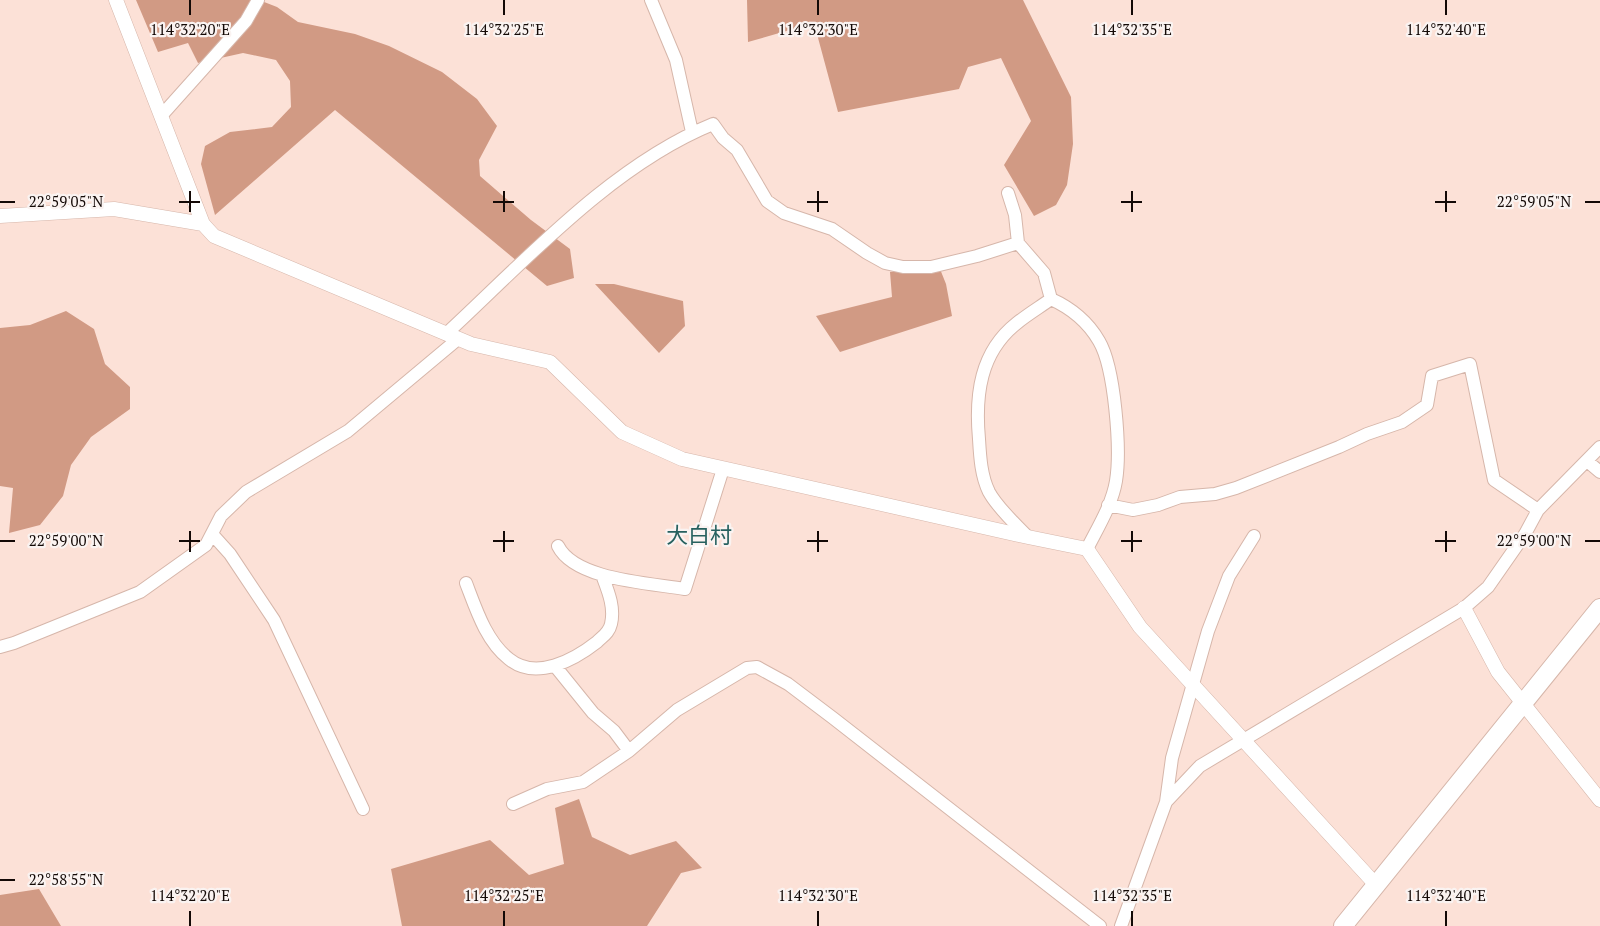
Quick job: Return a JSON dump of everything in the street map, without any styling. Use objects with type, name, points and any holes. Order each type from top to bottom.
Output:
[{"type":"main road","points":[[1343,926],[1600,608]]},
{"type":"street","points":[[116,0],[203,224],[214,236],[452,337],[471,344],[550,362],[622,432],[682,459],[1087,549],[1140,627],[1377,886]]},
{"type":"street","points":[[161,116],[246,21],[258,0]]},
{"type":"street","points":[[651,0],[676,60],[692,132]]},
{"type":"street","points":[[1,651],[140,592],[206,545],[221,516],[246,492],[348,431],[452,337],[584,205],[644,161],[692,132],[713,124],[723,138],[737,150],[767,201],[784,213],[832,229],[867,253],[885,262],[903,267],[931,267],[1018,243]]},
{"type":"street","points":[[1008,193],[1015,215],[1018,243],[1044,273],[1051,299],[1066,306],[1082,319],[1099,341],[1113,389],[1117,432],[1116,481],[1108,505],[1087,549]]},
{"type":"street","points":[[0,216],[114,209],[203,224]]},
{"type":"street","points":[[1028,537],[989,493],[981,465],[977,420],[978,393],[983,371],[996,346],[1016,324],[1051,299]]},
{"type":"street","points":[[1108,505],[1133,510],[1158,505],[1180,497],[1215,495],[1236,488],[1402,422],[1426,405],[1431,376],[1470,364],[1494,480],[1538,510]]},
{"type":"street","points":[[1166,802],[1200,766],[1464,608],[1488,587],[1525,534],[1538,510],[1600,447]]},
{"type":"street","points":[[1587,461],[1600,472]]},
{"type":"street","points":[[558,546],[562,556],[602,575],[685,588],[723,469]]},
{"type":"street","points":[[212,534],[230,554],[274,621],[363,808]]},
{"type":"street","points":[[1121,926],[1166,802],[1172,758],[1208,630],[1229,576],[1254,536]]},
{"type":"street","points":[[466,583],[491,640],[509,659],[523,667],[555,666],[585,651],[608,633],[611,624],[611,598],[602,575]]},
{"type":"street","points":[[1464,608],[1498,672],[1600,800]]},
{"type":"street","points":[[555,666],[593,713],[614,731],[629,751]]},
{"type":"street","points":[[513,804],[547,789],[583,782],[629,751],[677,710],[747,668],[757,667],[788,684],[1100,926]]},
{"type":"shaded area","points":[[136,0],[259,0],[277,7],[298,22],[355,34],[389,46],[442,72],[477,99],[497,126],[479,160],[480,176],[531,220],[570,249],[574,278],[547,286],[335,110],[215,215],[201,164],[205,146],[230,132],[272,127],[291,107],[290,81],[276,60],[243,53],[198,63],[188,43],[158,52]]},
{"type":"shaded area","points":[[747,0],[1023,0],[1071,97],[1073,144],[1067,185],[1056,205],[1034,216],[1004,165],[1031,121],[1001,58],[968,67],[959,89],[838,112],[814,23],[748,42]]},
{"type":"shaded area","points":[[940,269],[946,284],[952,316],[840,352],[816,316],[892,297],[890,272]]},
{"type":"shaded area","points":[[595,284],[614,284],[683,301],[685,326],[659,353]]},
{"type":"shaded area","points":[[66,311],[94,329],[105,364],[130,387],[130,409],[91,437],[71,465],[63,496],[40,525],[9,533],[13,488],[0,486],[0,328],[30,325]]},
{"type":"shaded area","points":[[579,799],[592,837],[630,855],[676,841],[702,868],[681,873],[647,926],[402,926],[391,869],[490,840],[529,875],[564,864],[555,808]]},
{"type":"shaded area","points":[[39,889],[61,926],[0,926],[0,895]]},
{"type":"district","name":"大白村","points":[[699,535]]}]
